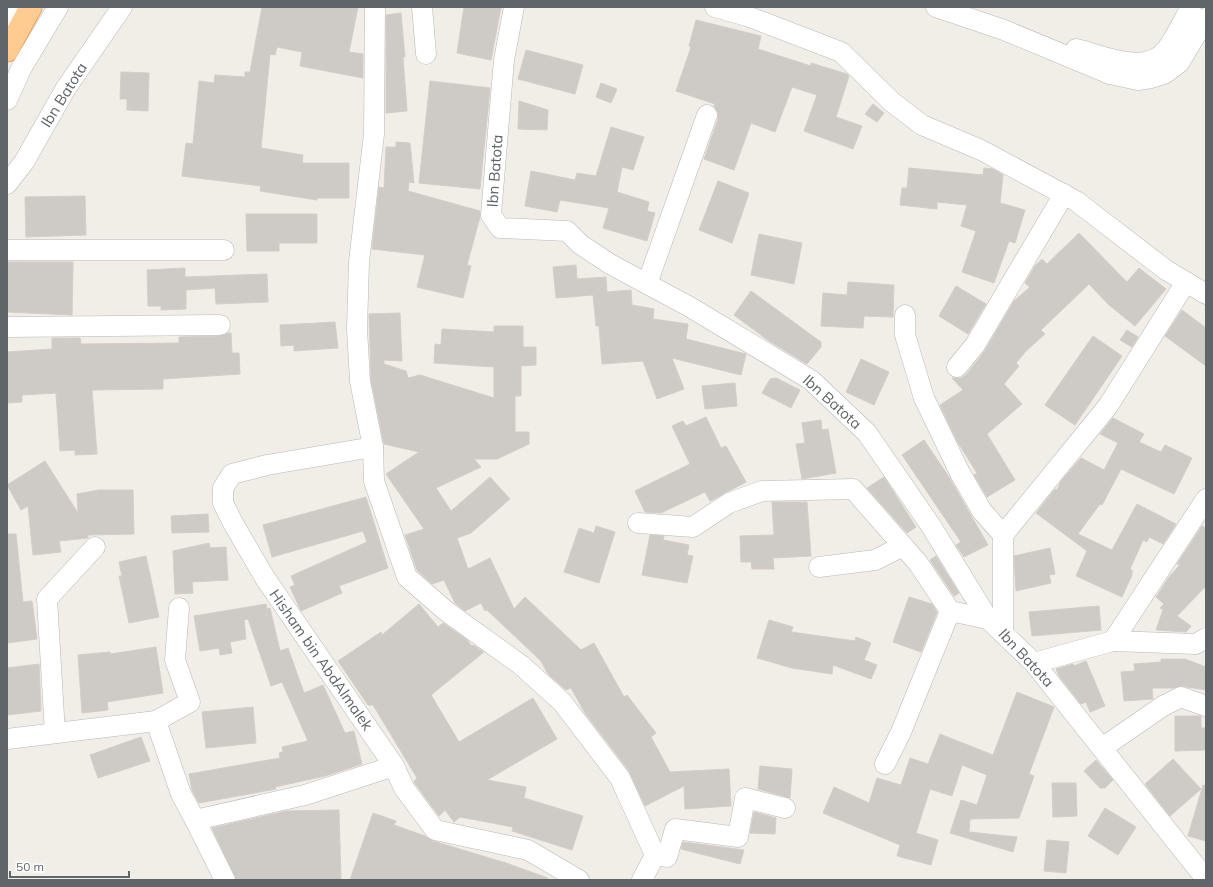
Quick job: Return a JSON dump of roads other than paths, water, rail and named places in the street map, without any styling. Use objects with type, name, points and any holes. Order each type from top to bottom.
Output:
[{"type":"highway","points":[[7,51],[31,7]]},
{"type":"street","points":[[7,24],[9,7]]},
{"type":"street","points":[[7,24],[18,7]]},
{"type":"street","points":[[7,100],[22,67],[58,7]]},
{"type":"street","name":"Ibn Batota","points":[[7,184],[24,162],[66,88],[122,7]]},
{"type":"street","points":[[375,7],[374,134],[359,262],[357,329],[360,381],[373,447],[374,481],[407,577],[446,611],[521,665],[562,702],[620,778],[655,855]]},
{"type":"street","points":[[422,7],[426,54]]},
{"type":"street","name":"Ibn Batota","points":[[514,7],[504,60],[491,215],[500,228],[567,231],[580,244],[604,260],[690,307],[811,380],[867,433],[930,526],[988,619],[1034,663],[1206,879]]},
{"type":"street","points":[[715,7],[747,16],[841,52],[892,102],[922,124],[981,150],[1076,201],[1166,270],[1206,294]]},
{"type":"street","points":[[936,7],[1004,30],[1110,74],[1138,80],[1164,74],[1170,58],[1195,19]]},
{"type":"street","points":[[647,284],[707,115]]},
{"type":"street","points":[[957,367],[975,345],[1064,194]]},
{"type":"street","points":[[7,250],[224,250]]},
{"type":"street","points":[[1003,633],[1003,535],[1108,406],[1186,282]]},
{"type":"street","points":[[906,315],[905,335],[924,398],[960,472],[982,511],[1003,535]]},
{"type":"street","points":[[7,328],[220,325]]},
{"type":"street","name":"Hisham bin AbdAlmalek","points":[[373,447],[267,465],[232,474],[223,488],[223,503],[265,578],[394,766],[404,788],[435,830],[528,850],[579,880]]},
{"type":"street","points":[[638,523],[693,527],[729,502],[762,491],[853,489],[901,546],[918,563],[950,611],[988,619]]},
{"type":"street","points":[[1113,641],[1206,499]]},
{"type":"street","points":[[820,567],[875,560],[901,546]]},
{"type":"street","points":[[55,733],[47,600],[95,547]]},
{"type":"street","points":[[7,739],[156,721],[190,702],[175,660],[179,608]]},
{"type":"street","points":[[885,764],[901,732],[950,611]]},
{"type":"street","points":[[1034,663],[1113,641],[1196,644],[1206,638]]},
{"type":"street","points":[[1102,748],[1162,706],[1182,698],[1206,706]]},
{"type":"street","points":[[156,721],[181,794],[226,880]]},
{"type":"street","points":[[195,820],[305,795],[394,766]]},
{"type":"street","points":[[655,855],[667,857],[675,830],[738,837],[745,798],[785,808]]},
{"type":"street","points":[[642,880],[655,855]]}]
